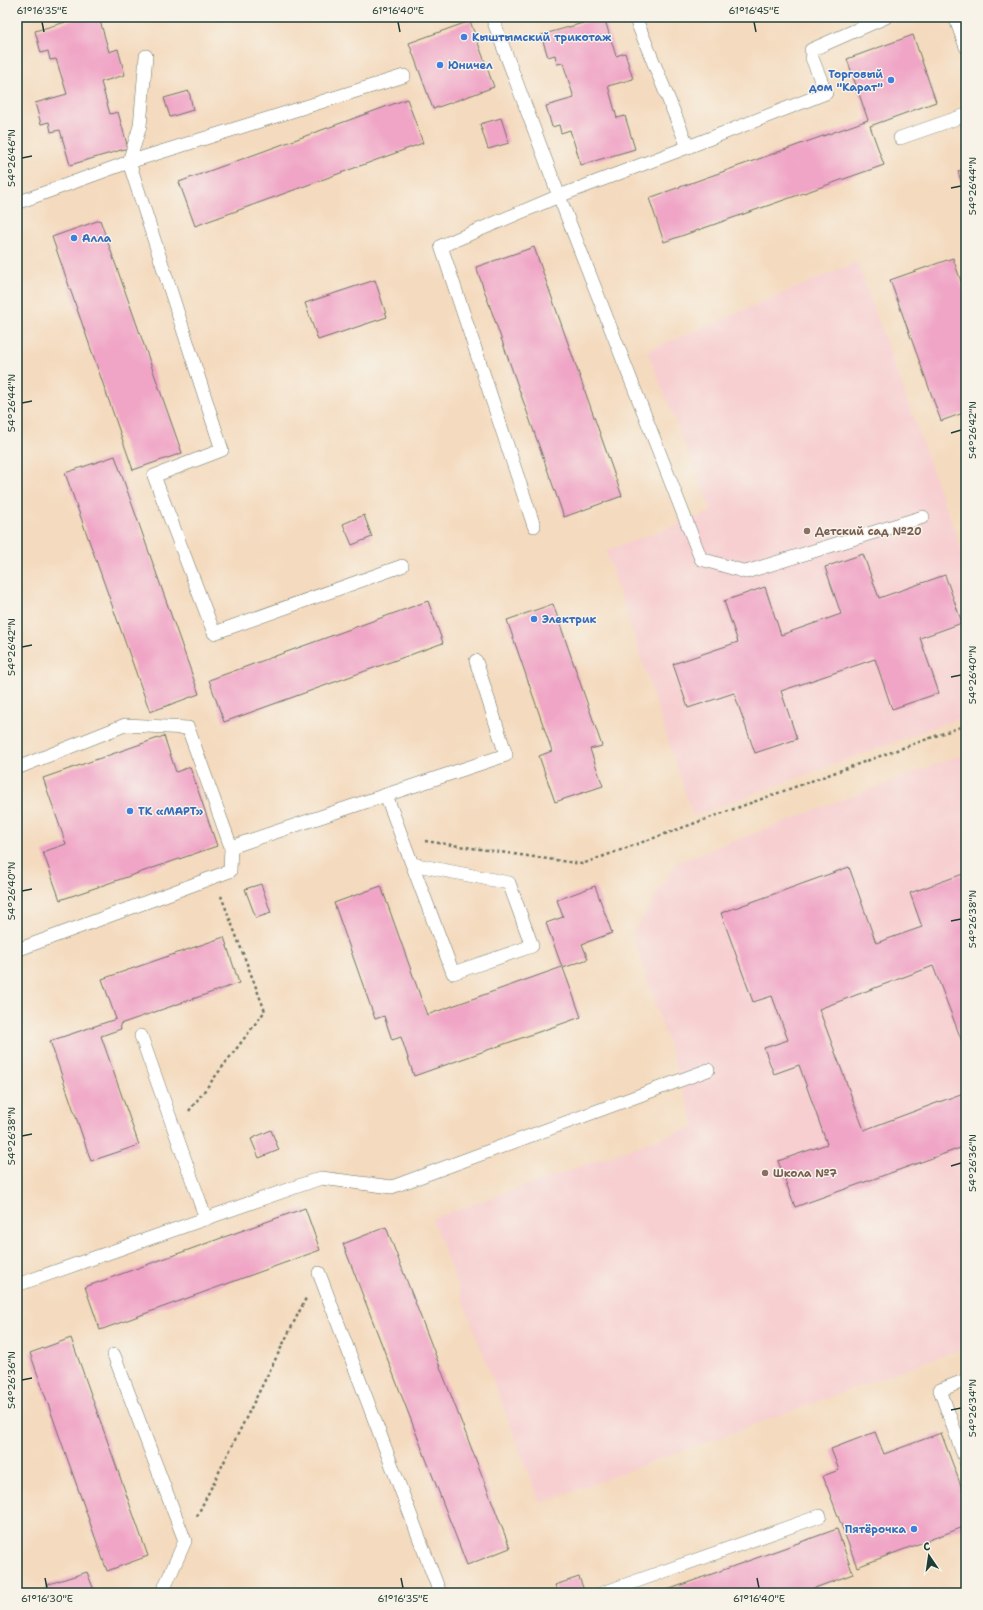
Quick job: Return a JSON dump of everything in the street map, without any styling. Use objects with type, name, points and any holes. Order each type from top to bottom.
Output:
[{"type":"lane","points":[[492,17],[559,196],[701,559],[746,572],[923,517]]},
{"type":"lane","points":[[635,17],[688,147]]},
{"type":"lane","points":[[534,526],[441,246],[559,196],[826,93],[812,54],[886,17]]},
{"type":"lane","points":[[955,17],[966,47]]},
{"type":"lane","points":[[146,56],[140,126],[129,162],[222,450],[154,476],[214,633],[402,566]]},
{"type":"lane","points":[[17,201],[22,201],[129,162],[404,76]]},
{"type":"lane","points":[[900,138],[966,115]]},
{"type":"lane","points":[[231,847],[506,755],[476,662]]},
{"type":"lane","points":[[17,768],[125,725],[188,728],[231,847],[230,870],[17,950]]},
{"type":"lane","points":[[386,795],[453,973],[532,946],[509,883],[412,864]]},
{"type":"lane","points":[[141,1036],[206,1218]]},
{"type":"lane","points":[[17,1285],[321,1178],[392,1187],[708,1070]]},
{"type":"lane","points":[[319,1273],[440,1593]]},
{"type":"lane","points":[[114,1356],[185,1541],[162,1593]]},
{"type":"lane","points":[[966,1380],[940,1390],[966,1462]]},
{"type":"lane","points":[[603,1593],[820,1516]]},
{"type":"path","points":[[402,837],[582,864],[966,725]]},
{"type":"path","points":[[174,1130],[265,1010],[214,877]]},
{"type":"path","points":[[185,1541],[319,1273]]},
{"type":"shaded area","name":"Детский сад №20","points":[[857,262],[966,563],[966,716],[693,816],[606,551],[712,512],[647,351]]},
{"type":"shaded area","name":"Школа №7","points":[[966,753],[966,1347],[540,1503],[432,1219],[695,1126],[633,934],[676,863]]},
{"type":"building","points":[[83,17],[99,17],[109,52],[118,49],[125,75],[101,82],[110,114],[118,112],[128,148],[70,165],[60,130],[51,132],[49,122],[41,124],[35,103],[67,94],[56,59],[50,60],[48,51],[41,53],[35,31]]},
{"type":"building","points":[[604,17],[616,56],[625,53],[633,79],[608,86],[617,118],[625,116],[635,149],[581,165],[570,130],[561,133],[559,125],[552,127],[546,106],[574,98],[563,63],[557,64],[555,55],[548,57],[541,35]]},
{"type":"building","points":[[470,21],[494,87],[433,109],[409,43]]},
{"type":"building","points":[[913,35],[936,102],[870,126],[884,165],[664,242],[649,198],[868,120],[847,59]]},
{"type":"building","points":[[189,91],[193,110],[170,117],[164,98]]},
{"type":"building","points":[[407,99],[423,143],[195,226],[179,182]]},
{"type":"building","points":[[501,118],[509,143],[488,149],[480,124]]},
{"type":"building","points":[[966,169],[966,192],[964,193],[958,171]]},
{"type":"building","points":[[100,220],[182,453],[133,470],[52,237]]},
{"type":"building","points":[[534,247],[622,496],[564,517],[476,267]]},
{"type":"building","points":[[953,258],[966,296],[966,412],[941,421],[890,280]]},
{"type":"building","points":[[375,280],[387,317],[318,340],[305,303]]},
{"type":"building","points":[[115,456],[199,694],[150,712],[65,473]]},
{"type":"building","points":[[364,515],[372,537],[352,545],[343,524]]},
{"type":"building","points":[[863,554],[879,598],[945,575],[962,623],[920,638],[939,693],[892,709],[875,659],[781,691],[797,739],[755,753],[734,693],[688,708],[673,664],[738,642],[724,601],[765,587],[781,635],[841,614],[825,567]]},
{"type":"building","points":[[428,601],[443,643],[224,722],[209,680]]},
{"type":"building","points":[[553,604],[602,746],[590,749],[603,786],[555,802],[539,756],[552,751],[507,620]]},
{"type":"building","name":"ТК «МАРТ»","points":[[164,736],[176,772],[190,767],[217,846],[60,900],[43,852],[66,844],[43,778]]},
{"type":"building","points":[[849,867],[876,943],[922,927],[910,893],[963,874],[966,881],[966,1052],[933,966],[819,1009],[864,1130],[966,1092],[966,1146],[795,1207],[778,1161],[827,1144],[799,1065],[774,1074],[764,1048],[788,1040],[772,996],[753,1002],[721,913]]},
{"type":"building","points":[[261,884],[271,913],[256,918],[245,889]]},
{"type":"building","points":[[381,886],[427,1015],[562,967],[546,923],[563,917],[557,900],[595,886],[612,933],[582,944],[588,959],[563,968],[581,1017],[414,1076],[401,1037],[392,1040],[384,1016],[375,1019],[334,903]]},
{"type":"building","points":[[224,937],[239,983],[120,1024],[121,1029],[101,1036],[139,1145],[91,1161],[50,1041],[116,1019],[102,979]]},
{"type":"building","points":[[271,1130],[279,1150],[259,1158],[251,1139]]},
{"type":"building","points":[[305,1208],[320,1250],[100,1330],[85,1287]]},
{"type":"building","points":[[386,1227],[510,1548],[467,1565],[343,1244]]},
{"type":"building","points":[[71,1338],[148,1556],[107,1571],[30,1353]]},
{"type":"building","points":[[875,1432],[884,1454],[941,1433],[966,1499],[966,1526],[857,1567],[823,1476],[839,1470],[831,1449]]},
{"type":"building","points":[[837,1529],[853,1574],[801,1593],[659,1593]]},
{"type":"building","points":[[87,1572],[95,1593],[49,1593],[46,1585]]},
{"type":"building","points":[[579,1577],[585,1593],[558,1593],[555,1585]]},
{"type":"place","name":"Кыштымский трикотаж","points":[[464,37]]},
{"type":"place","name":"Юничел","points":[[440,65]]},
{"type":"place","name":"Торговый дом \"Карат\"","points":[[891,80]]},
{"type":"place","name":"Алла","points":[[74,238]]},
{"type":"place","name":"Детский сад №20","points":[[807,531]]},
{"type":"place","name":"Электрик","points":[[534,619]]},
{"type":"place","name":"ТК «МАРТ»","points":[[130,811]]},
{"type":"place","name":"Школа №7","points":[[765,1173]]},
{"type":"place","name":"Пятёрочка","points":[[914,1529]]}]
